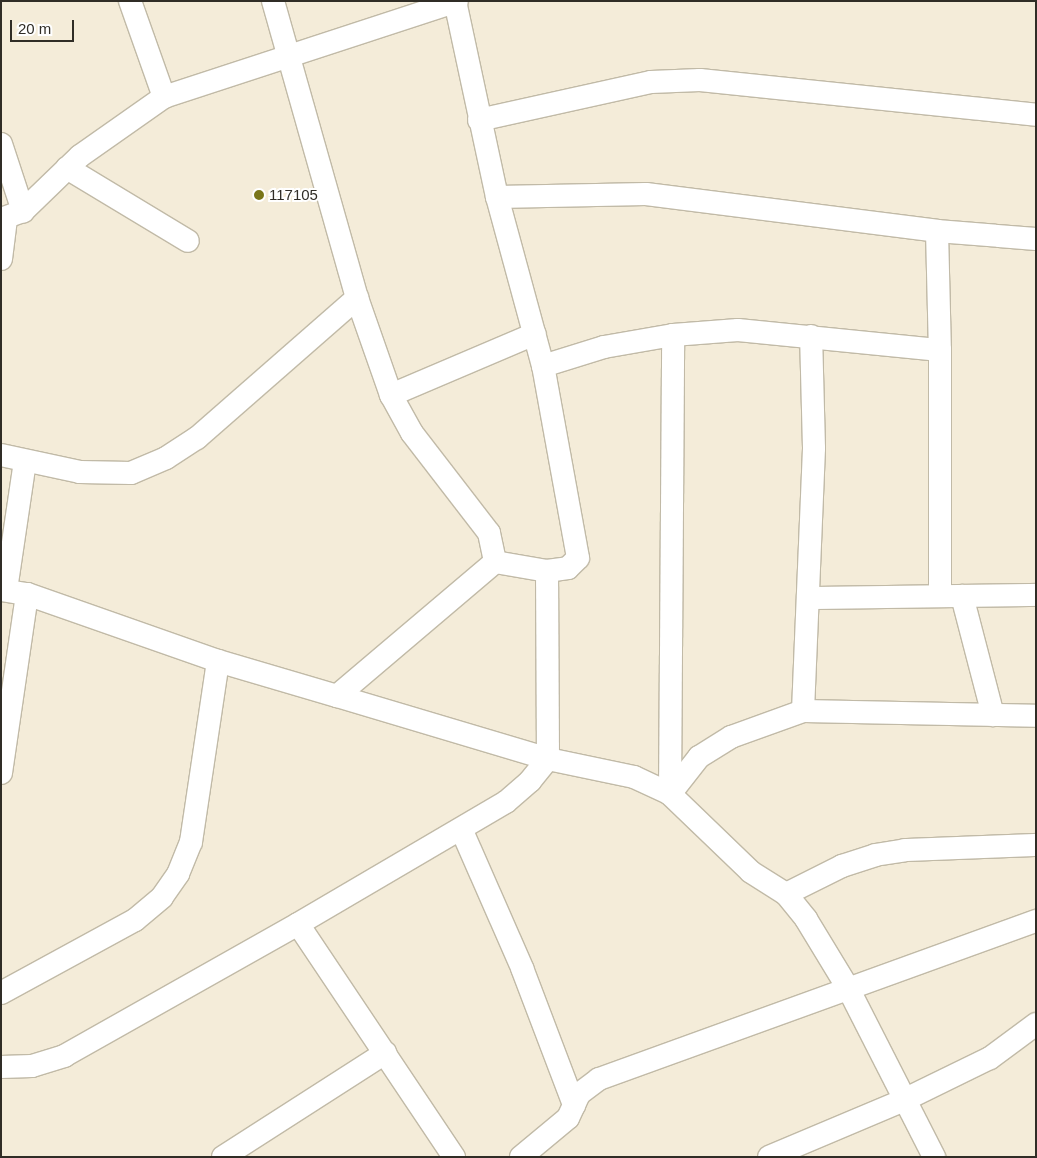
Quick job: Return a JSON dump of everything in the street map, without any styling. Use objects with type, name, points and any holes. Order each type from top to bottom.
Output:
[{"type":"street","points":[[130,1],[164,97]]},
{"type":"street","points":[[274,1],[357,298],[391,395],[412,433],[490,532],[495,562]]},
{"type":"street","points":[[10,216],[68,168],[164,97],[456,1],[479,120],[497,197],[543,366],[578,558],[568,568],[547,571],[495,562]]},
{"type":"street","points":[[479,120],[651,82],[700,80],[1036,114]]},
{"type":"street","points":[[1,144],[10,216],[1,259]]},
{"type":"street","points":[[68,168],[188,241]]},
{"type":"street","points":[[497,197],[646,194],[936,231],[1036,239]]},
{"type":"street","points":[[936,231],[951,596],[993,715]]},
{"type":"street","points":[[1,455],[25,462],[80,472],[131,473],[166,458],[197,438],[357,298]]},
{"type":"street","points":[[543,366],[604,347],[673,335],[738,330],[940,350]]},
{"type":"street","points":[[391,395],[535,334]]},
{"type":"street","points":[[670,794],[673,335]]},
{"type":"street","points":[[803,711],[814,448],[810,336]]},
{"type":"street","points":[[1,773],[11,591],[25,462]]},
{"type":"street","points":[[337,696],[495,562]]},
{"type":"street","points":[[1,1067],[32,1066],[64,1056],[462,831],[506,802],[530,781],[548,759],[547,571]]},
{"type":"street","points":[[11,591],[218,661],[548,759],[634,777],[670,794],[751,872],[786,894],[806,919],[848,988],[934,1157]]},
{"type":"street","points":[[808,598],[1036,595]]},
{"type":"street","points":[[1,993],[135,920],[162,897],[178,874],[191,842],[218,661]]},
{"type":"street","points":[[670,794],[699,757],[731,737],[803,711],[1036,716]]},
{"type":"street","points":[[462,831],[522,968],[574,1105]]},
{"type":"street","points":[[786,894],[842,866],[875,855],[905,850],[1036,845]]},
{"type":"street","points":[[521,1157],[568,1118],[579,1094],[598,1079],[1036,921]]},
{"type":"street","points":[[298,924],[454,1157]]},
{"type":"street","points":[[769,1157],[906,1099],[990,1058],[1036,1024]]},
{"type":"street","points":[[223,1157],[385,1053]]},
{"type":"place","name":"117105","points":[[259,195]]}]
